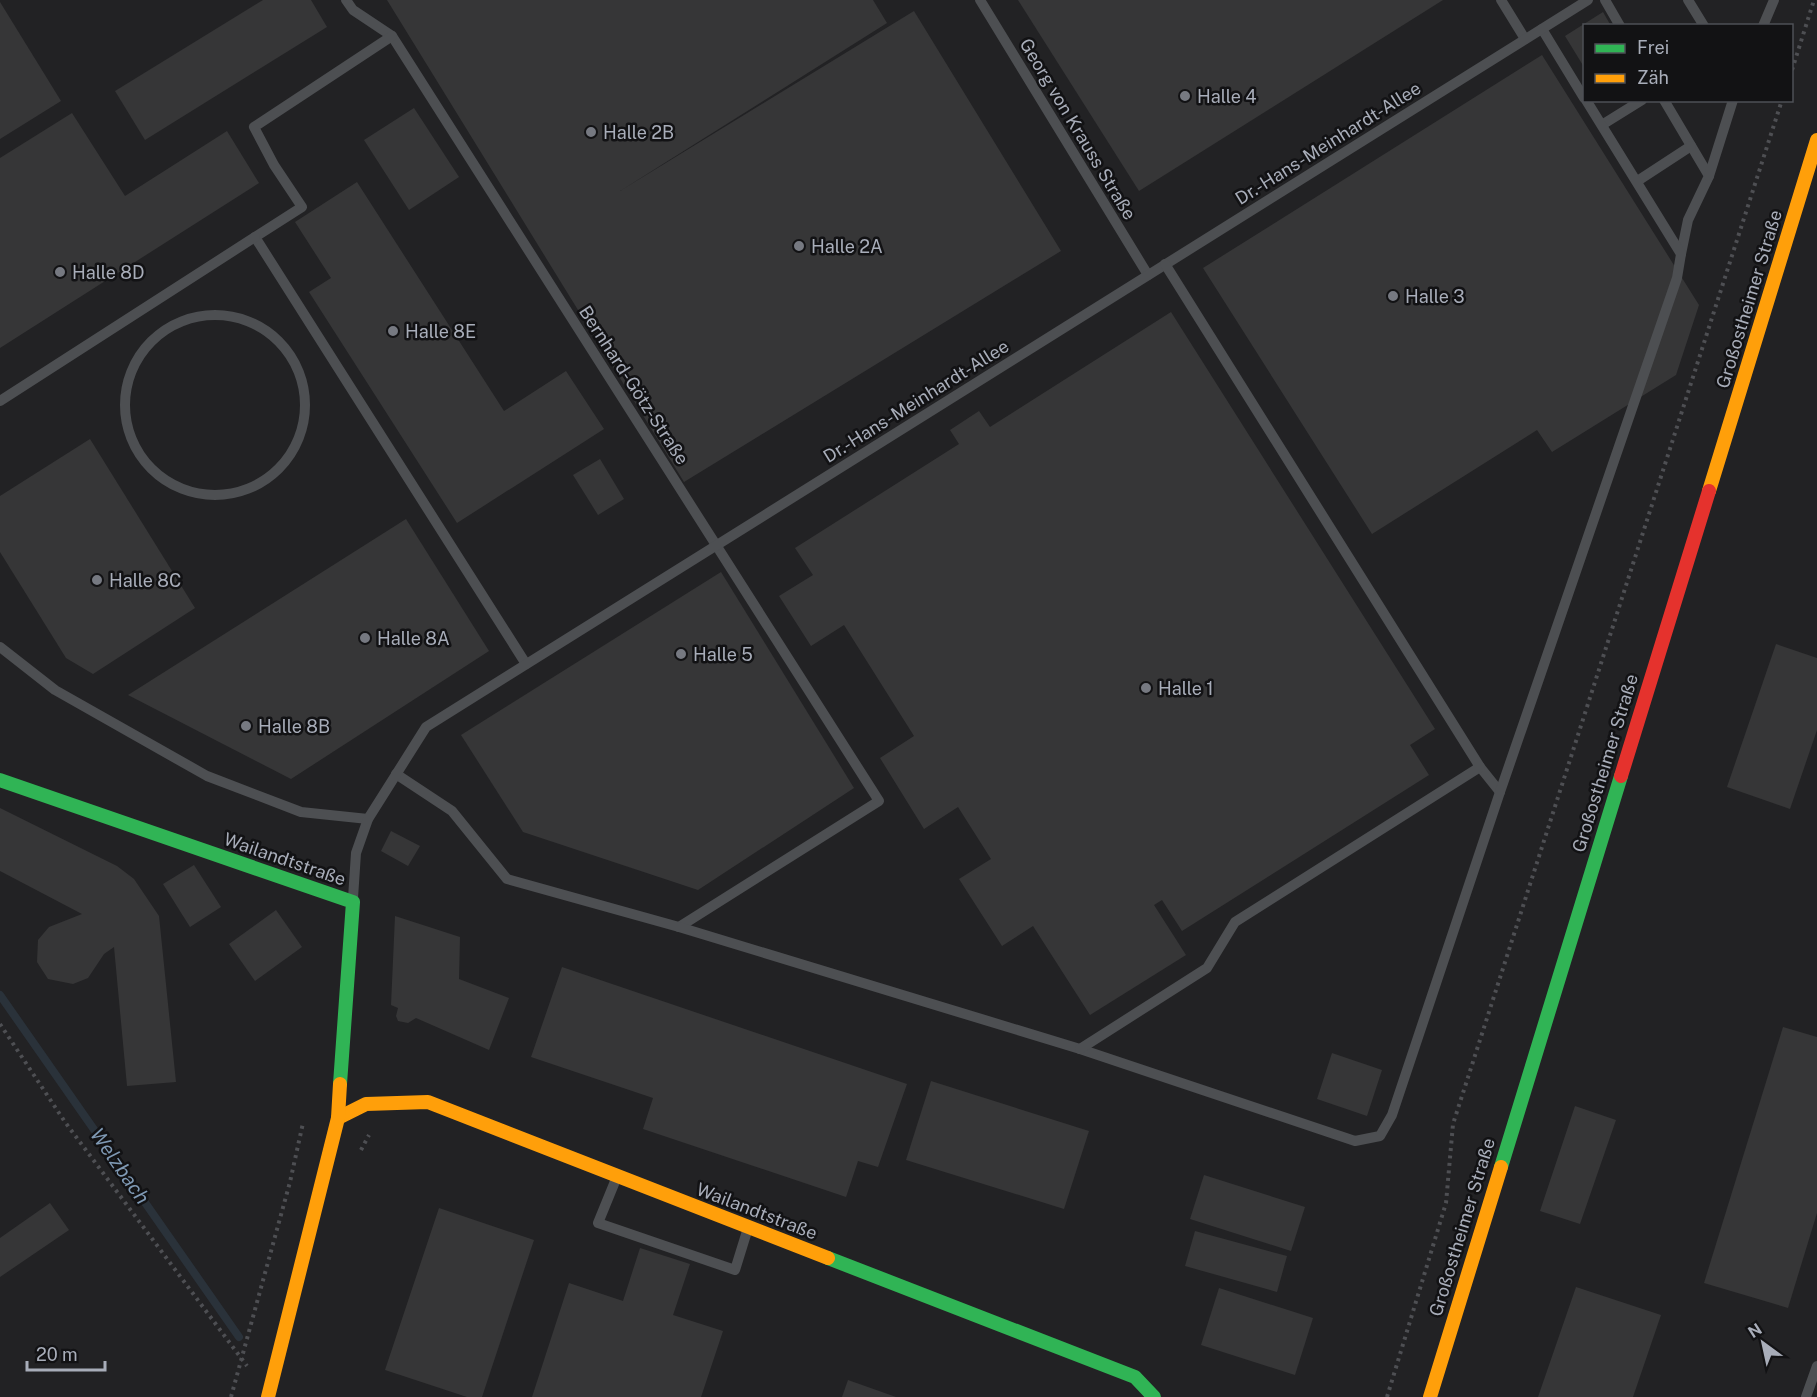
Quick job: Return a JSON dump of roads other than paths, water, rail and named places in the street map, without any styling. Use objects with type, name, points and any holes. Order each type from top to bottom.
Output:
[{"type":"street","name":"Großostheimer Straße","points":[[1430,1397],[1817,140]]},
{"type":"street","name":"Wailandtstraße","points":[[0,780],[353,902],[338,1118],[268,1397]]},
{"type":"street","name":"Wailandtstraße","points":[[338,1118],[366,1104],[428,1102],[1135,1377],[1154,1397]]},
{"type":"lane","name":"Bernhard-Götz-Straße","points":[[346,0],[353,10],[392,36],[879,801],[679,927]]},
{"type":"lane","name":"Georg von Krauss Straße","points":[[980,0],[1148,275]]},
{"type":"lane","points":[[1501,0],[1525,39]]},
{"type":"lane","name":"Dr.-Hans-Meinhardt-Allee","points":[[353,902],[356,854],[368,819],[426,727],[1588,0]]},
{"type":"lane","points":[[1605,0],[1619,24]]},
{"type":"lane","points":[[1688,0],[1703,24]]},
{"type":"lane","points":[[1764,24],[1774,0]]},
{"type":"lane","points":[[1542,29],[1583,96]]},
{"type":"lane","points":[[0,401],[302,207],[274,165],[254,127],[392,36]]},
{"type":"lane","points":[[1587,102],[1681,254]]},
{"type":"lane","points":[[1605,123],[1639,102]]},
{"type":"lane","points":[[1665,102],[1709,176]]},
{"type":"lane","points":[[396,774],[452,811],[507,879],[679,927],[1080,1048],[1355,1141],[1380,1136],[1392,1115],[1673,289],[1688,220],[1709,176],[1732,102]]},
{"type":"lane","points":[[1639,180],[1691,146]]},
{"type":"lane","points":[[255,237],[526,664]]},
{"type":"lane","points":[[1165,264],[1480,767],[1500,792]]},
{"type":"lane","points":[[207,314],[257,324],[294,359],[307,404],[294,452],[254,489],[197,496],[147,469],[123,414],[132,364],[163,330],[207,314]]},
{"type":"lane","points":[[0,646],[55,690],[207,776],[301,812],[368,819]]},
{"type":"lane","points":[[1080,1048],[1207,968],[1235,922],[1480,767]]},
{"type":"lane","points":[[618,1176],[598,1223],[735,1270],[748,1227]]},
{"type":"lane","points":[[1806,1397],[1817,1366]]},
{"type":"waterway","name":"Welzbach","points":[[0,995],[239,1337]]},
{"type":"place","name":"Halle 4","points":[[1185,96]]},
{"type":"place","name":"Halle 2B","points":[[591,132]]},
{"type":"place","name":"Halle 2A","points":[[799,246]]},
{"type":"place","name":"Halle 8D","points":[[60,272]]},
{"type":"place","name":"Halle 3","points":[[1393,296]]},
{"type":"place","name":"Halle 8E","points":[[393,331]]},
{"type":"place","name":"Halle 8C","points":[[97,580]]},
{"type":"place","name":"Halle 8A","points":[[365,638]]},
{"type":"place","name":"Halle 5","points":[[681,654]]},
{"type":"place","name":"Halle 1","points":[[1146,688]]},
{"type":"place","name":"Halle 8B","points":[[246,726]]}]
